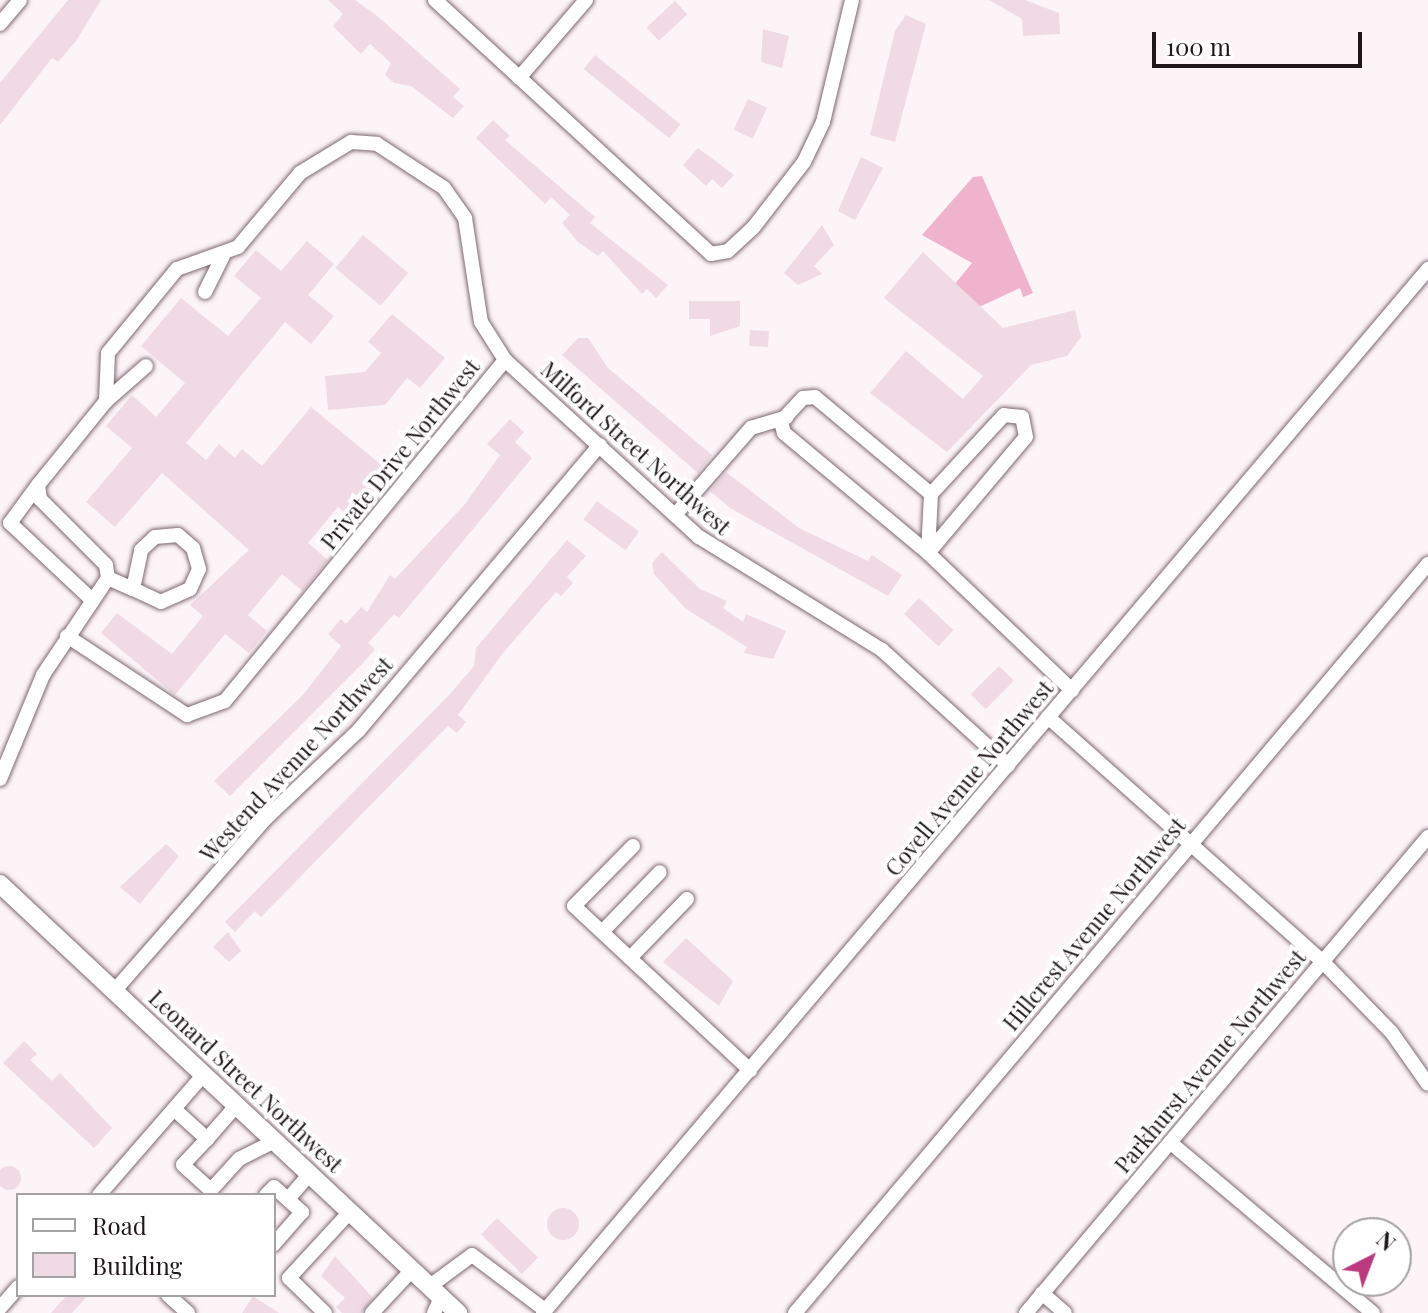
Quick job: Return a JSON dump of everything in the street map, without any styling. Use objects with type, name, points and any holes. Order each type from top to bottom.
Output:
[{"type":"main road","name":"Leonard Street Northwest","points":[[1,887],[412,1270],[435,1299],[458,1313]]},
{"type":"street","points":[[0,24],[20,0]]},
{"type":"street","points":[[435,0],[644,196],[711,254],[728,251],[753,228],[804,162],[823,122],[852,0]]},
{"type":"street","points":[[519,78],[586,0]]},
{"type":"street","name":"Private Drive Northwest","points":[[67,636],[187,715],[225,701],[505,360],[481,322],[465,218],[444,188],[377,144],[351,142],[300,173],[223,256],[205,292]]},
{"type":"street","points":[[106,401],[108,353],[143,303],[177,269],[223,256]]},
{"type":"street","name":"Covell Avenue Northwest","points":[[544,1312],[1428,269]]},
{"type":"street","name":"Milford Street Northwest","points":[[505,360],[729,560],[882,650],[1008,765]]},
{"type":"street","points":[[92,600],[10,523],[106,401],[146,366]]},
{"type":"street","points":[[675,515],[751,428],[786,417],[803,398],[815,397],[931,494]]},
{"type":"street","points":[[1004,415],[1022,417],[1026,437],[928,553],[931,494],[1004,415]]},
{"type":"street","points":[[786,417],[784,433],[928,553],[1072,690]]},
{"type":"street","name":"Westend Avenue Northwest","points":[[115,990],[266,818],[359,730],[600,445]]},
{"type":"street","points":[[0,779],[43,675],[108,578],[106,565],[40,499],[38,485]]},
{"type":"street","points":[[108,578],[161,602],[190,589],[199,569],[193,548],[178,535],[155,537],[141,550],[133,589]]},
{"type":"street","name":"Hillcrest Avenue Northwest","points":[[795,1313],[1428,564]]},
{"type":"street","points":[[1048,717],[1322,961],[1392,1033],[1428,1084]]},
{"type":"street","name":"Parkhurst Avenue Northwest","points":[[1026,1313],[1428,837]]},
{"type":"street","points":[[633,846],[574,906],[750,1070]]},
{"type":"street","points":[[602,932],[660,872]]},
{"type":"street","points":[[630,958],[687,899]]},
{"type":"street","points":[[101,1193],[204,1074]]},
{"type":"street","points":[[237,1105],[183,1165],[211,1190],[239,1159],[275,1141]]},
{"type":"street","points":[[174,1109],[207,1139]]},
{"type":"street","points":[[1171,1143],[1373,1313]]},
{"type":"street","points":[[288,1199],[310,1174]]},
{"type":"street","points":[[268,1193],[274,1187],[302,1212],[276,1242]]},
{"type":"street","points":[[325,1313],[289,1278],[350,1212]]},
{"type":"street","points":[[435,1299],[472,1255],[544,1312]]},
{"type":"street","points":[[372,1313],[412,1270]]},
{"type":"street","points":[[0,1308],[16,1289]]},
{"type":"street","points":[[1042,1293],[1065,1313]]},
{"type":"street","points":[[170,1297],[188,1313]]},
{"type":"shaded area","points":[[982,176],[1033,293],[1023,297],[1020,288],[979,307],[954,285],[972,263],[922,235],[973,177]]},
{"type":"building","points":[[68,0],[101,0],[76,41],[58,62],[52,58],[0,125],[0,83]]},
{"type":"building","points":[[328,0],[355,0],[376,15],[460,89],[453,97],[464,106],[453,118],[411,86],[394,83],[385,75],[391,63],[370,44],[361,54],[333,26],[343,14]]},
{"type":"building","points":[[989,0],[1025,0],[1059,13],[1060,34],[1023,36],[1022,19]]},
{"type":"building","points":[[675,1],[687,14],[659,41],[646,28]]},
{"type":"building","points":[[906,15],[926,24],[895,142],[870,135],[895,31]]},
{"type":"building","points":[[763,29],[789,36],[782,68],[761,62]]},
{"type":"building","points":[[595,55],[680,124],[669,138],[584,69]]},
{"type":"building","points":[[748,99],[767,108],[753,139],[734,130]]},
{"type":"building","points":[[493,120],[510,136],[505,140],[595,217],[590,223],[668,285],[656,298],[647,289],[642,294],[603,251],[598,256],[578,242],[562,223],[570,215],[551,197],[545,204],[476,138]]},
{"type":"building","points":[[698,148],[734,175],[722,188],[712,179],[706,186],[683,165]]},
{"type":"building","points":[[861,157],[883,168],[855,220],[838,211]]},
{"type":"building","points":[[822,225],[834,245],[814,266],[822,274],[798,285],[784,273]]},
{"type":"building","points":[[363,235],[408,273],[381,306],[335,268]]},
{"type":"building","points":[[307,241],[334,264],[308,295],[334,316],[311,344],[285,322],[186,443],[206,460],[219,444],[235,458],[242,449],[262,466],[311,407],[396,477],[358,523],[338,507],[308,543],[328,560],[303,591],[282,574],[248,615],[267,631],[249,653],[225,634],[175,695],[101,633],[117,613],[172,654],[203,616],[190,605],[249,550],[162,473],[115,527],[86,502],[132,448],[106,426],[132,395],[156,417],[185,383],[141,346],[181,298],[228,336],[261,298],[234,276],[256,250],[281,271]]},
{"type":"building","points":[[923,252],[1003,328],[1075,310],[1081,337],[1067,356],[1031,365],[947,452],[870,393],[906,351],[963,399],[983,376],[884,298]]},
{"type":"building","points":[[689,301],[740,301],[740,326],[710,336],[710,319],[689,319]]},
{"type":"building","points":[[392,314],[445,358],[420,388],[407,378],[385,405],[328,410],[325,376],[365,372],[381,353],[368,342]]},
{"type":"building","points":[[750,330],[769,331],[768,347],[749,346]]},
{"type":"building","points":[[578,338],[588,338],[608,368],[712,455],[698,473],[562,355]]},
{"type":"building","points":[[510,419],[524,432],[515,442],[532,458],[399,618],[394,614],[368,643],[375,649],[362,664],[230,796],[214,781],[303,695],[341,646],[328,634],[341,619],[346,624],[361,607],[367,612],[390,575],[395,579],[465,504],[500,455],[487,444]]},
{"type":"building","points":[[726,472],[799,528],[868,561],[872,555],[902,575],[888,596],[730,508],[710,491]]},
{"type":"building","points":[[597,501],[639,532],[626,550],[583,520]]},
{"type":"building","points":[[567,540],[586,556],[567,577],[573,583],[561,596],[556,592],[503,653],[458,715],[466,722],[457,733],[448,726],[261,917],[255,911],[235,932],[225,922],[451,693],[474,666],[476,648]]},
{"type":"building","points":[[662,552],[700,589],[727,601],[723,608],[743,622],[746,614],[786,631],[773,659],[744,653],[747,647],[686,609],[654,574],[652,563]]},
{"type":"building","points":[[919,598],[953,630],[938,646],[904,614]]},
{"type":"building","points":[[999,666],[1014,681],[986,709],[971,694]]},
{"type":"building","points":[[166,844],[179,856],[140,904],[120,887]]},
{"type":"building","points":[[228,932],[241,951],[229,962],[213,947]]},
{"type":"building","points":[[686,938],[733,981],[719,1006],[663,962]]},
{"type":"building","points":[[24,1041],[37,1054],[30,1060],[52,1081],[60,1073],[112,1128],[94,1148],[3,1063]]},
{"type":"building","points":[[4,1167],[14,1167],[20,1173],[20,1183],[14,1189],[4,1189],[-1,1184],[-1,1172]]},
{"type":"building","points":[[563,1208],[574,1213],[579,1224],[574,1235],[563,1240],[552,1235],[547,1224],[552,1213]]},
{"type":"building","points":[[497,1218],[538,1258],[522,1274],[481,1235]]},
{"type":"building","points":[[335,1256],[373,1298],[362,1313],[342,1313],[336,1307],[345,1298],[321,1276]]},
{"type":"building","points":[[65,1297],[86,1297],[72,1313],[51,1313]]},
{"type":"building","points":[[255,1297],[279,1313],[242,1313]]}]
